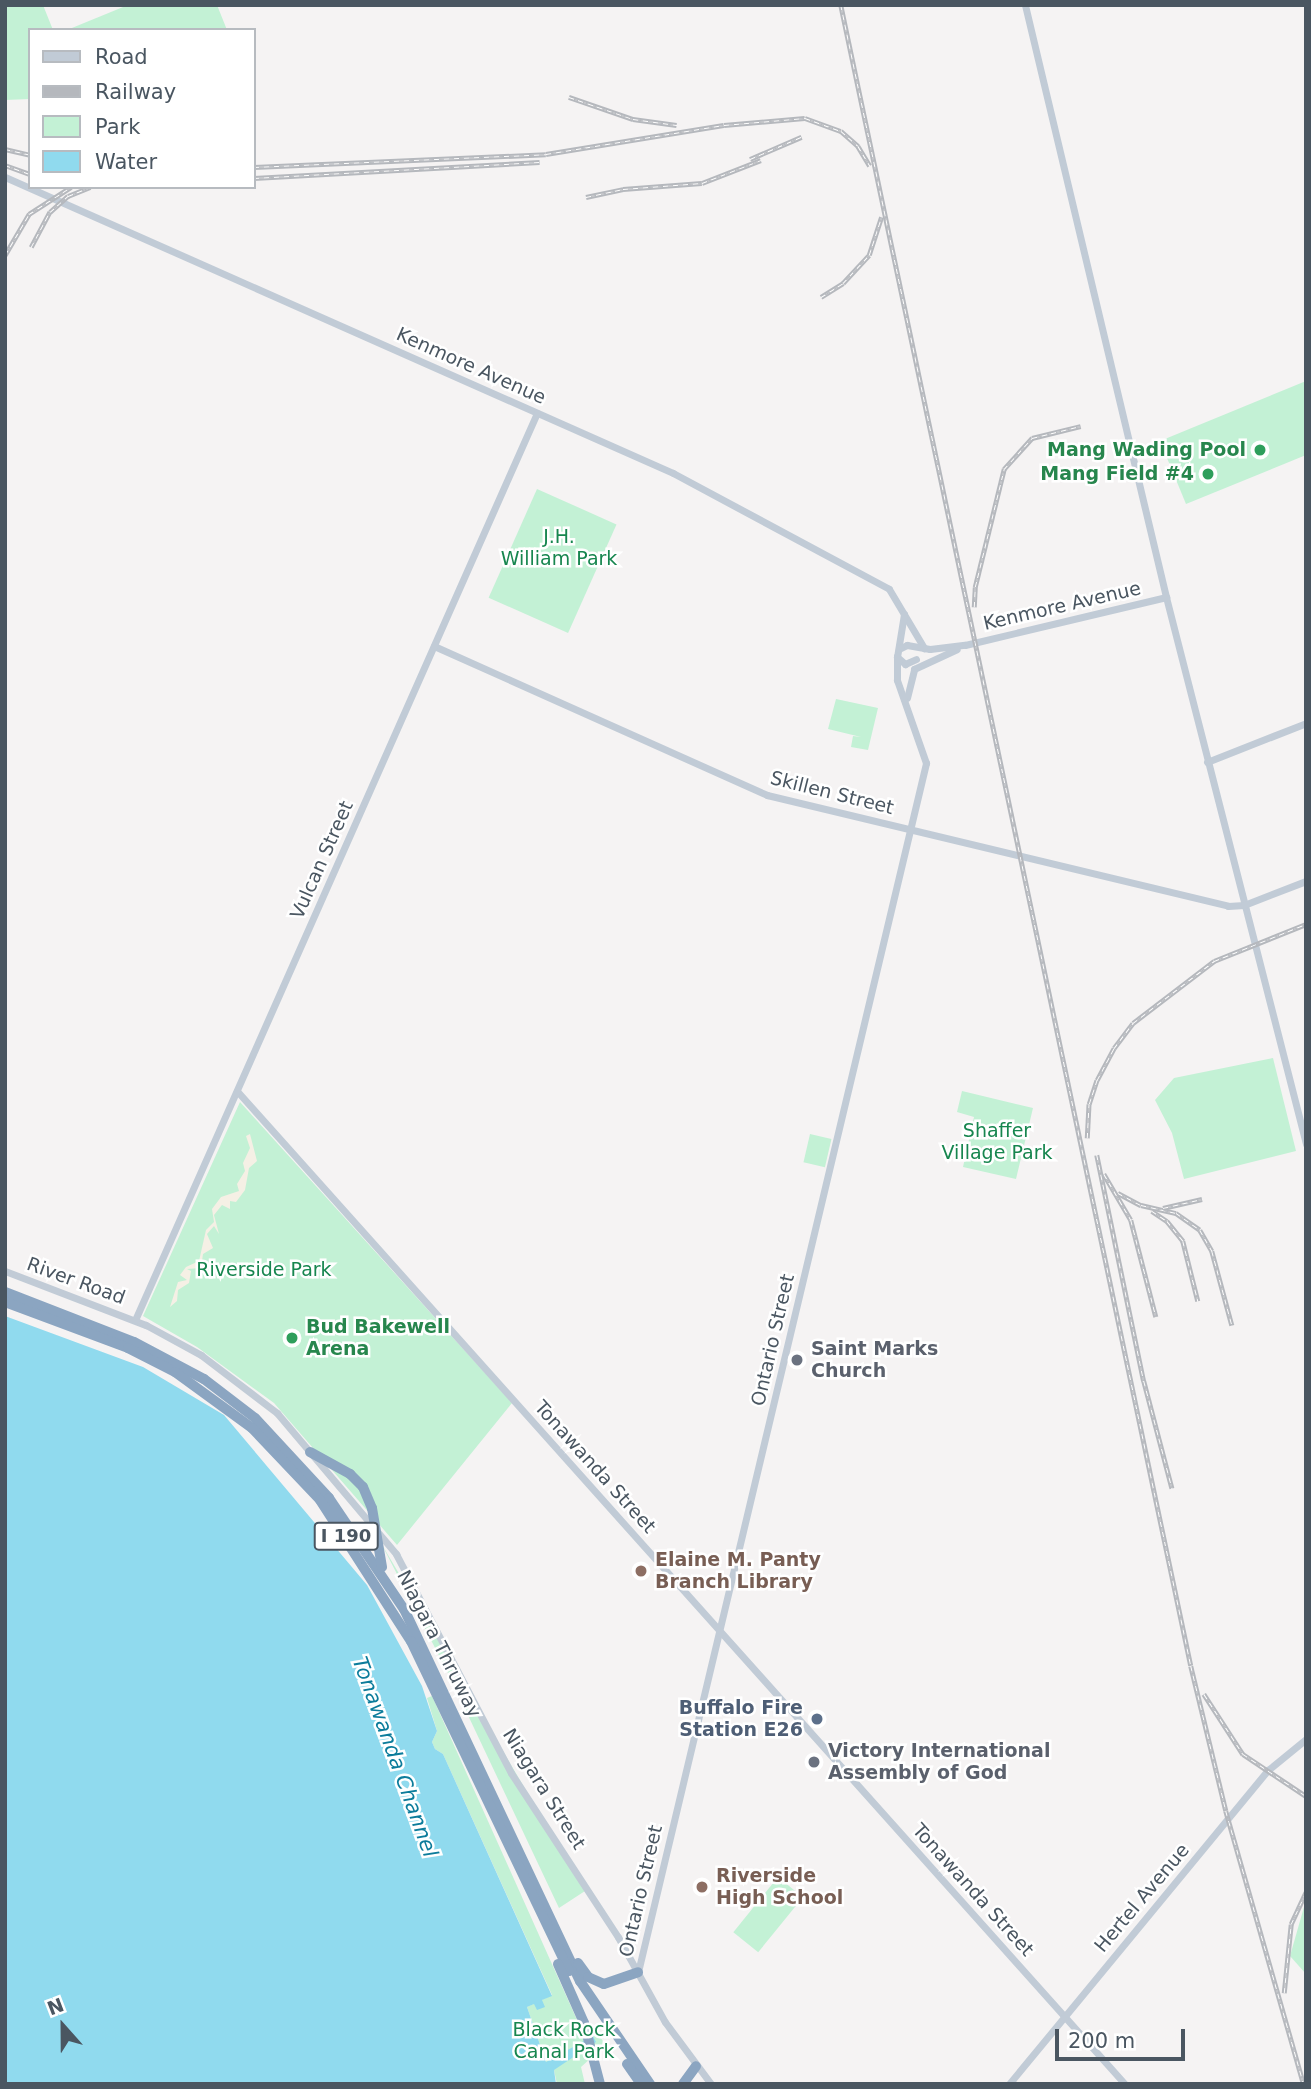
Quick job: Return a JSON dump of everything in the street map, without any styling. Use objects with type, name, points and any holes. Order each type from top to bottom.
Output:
[{"type":"highway","name":"Niagara Thruway","points":[[5,1292],[96,1325],[204,1379],[255,1418],[300,1463],[386,1578],[435,1667],[533,1882],[601,2022]]},
{"type":"highway","name":"Niagara Thruway","points":[[5,1302],[128,1348],[175,1372],[253,1428],[320,1500],[411,1641],[556,1950],[601,2022],[650,2084]]},
{"type":"highway","points":[[310,1452],[363,1487],[386,1578]]},
{"type":"highway","points":[[533,1882],[588,1977],[610,1984],[638,1972]]},
{"type":"highway","points":[[556,1950],[584,2023],[600,2084]]},
{"type":"highway","name":"Niagara Thruway","points":[[614,2040],[641,2084]]},
{"type":"highway","points":[[683,2084],[696,2066]]},
{"type":"street","points":[[1025,5],[1166,597],[1306,1144]]},
{"type":"street","name":"Kenmore Avenue","points":[[5,177],[28,187]]},
{"type":"street","name":"Kenmore Avenue","points":[[32,189],[673,473],[890,589],[904,614],[917,655]]},
{"type":"street","name":"Vulcan Street","points":[[135,1320],[537,413]]},
{"type":"street","name":"Kenmore Avenue","points":[[917,655],[1166,597]]},
{"type":"street","points":[[898,652],[904,614]]},
{"type":"street","name":"Kenmore Avenue","points":[[917,655],[965,645]]},
{"type":"street","name":"Skillen Street","points":[[434,646],[767,795],[1205,901],[1244,905]]},
{"type":"street","points":[[898,652],[917,655]]},
{"type":"street","points":[[898,652],[917,655]]},
{"type":"street","name":"Ontario Street","points":[[638,1972],[926,764],[897,680],[898,652]]},
{"type":"street","name":"Ontario Street","points":[[910,716],[906,687],[917,655]]},
{"type":"street","points":[[1207,762],[1306,723]]},
{"type":"street","points":[[1244,905],[1306,881]]},
{"type":"street","name":"Tonawanda Street","points":[[237,1091],[1125,2084]]},
{"type":"street","name":"River Road","points":[[5,1271],[135,1320]]},
{"type":"street","name":"Niagara Street","points":[[135,1320],[187,1346],[265,1402],[396,1554],[511,1773],[696,2066],[711,2084]]},
{"type":"street","name":"Hertel Avenue","points":[[1009,2084],[1268,1770],[1306,1739]]},
{"type":"green space","points":[[5,5],[43,5],[52,28],[28,28],[28,99],[5,100]]},
{"type":"green space","points":[[128,5],[217,5],[226,28],[72,28]]},
{"type":"green space","points":[[1306,381],[1306,455],[1186,504],[1160,441]]},
{"type":"green space","name":"J.H. William Park","points":[[537,489],[616,524],[568,633],[489,598]]},
{"type":"green space","points":[[836,699],[878,708],[868,750],[851,747],[853,736],[861,737],[828,729]]},
{"type":"green space","points":[[1273,1058],[1296,1151],[1184,1179],[1172,1133],[1155,1100],[1174,1078]]},
{"type":"green space","name":"Shaffer Village Park","points":[[962,1091],[1033,1108],[1016,1179],[963,1167],[974,1117],[957,1112]]},
{"type":"green space","name":"Riverside Park","points":[[240,1102],[512,1403],[397,1545],[274,1403],[197,1347],[143,1316]]},
{"type":"green space","points":[[810,1134],[831,1139],[825,1167],[803,1162]]},
{"type":"green space","points":[[381,1543],[585,1891],[559,1908],[449,1675]]},
{"type":"green space","name":"Black Rock Canal Park","points":[[432,1696],[577,2020],[583,2028],[595,2030],[603,2041],[601,2049],[581,2067],[585,2084],[557,2084],[552,2061],[546,2062],[527,2007],[552,1995],[443,1754],[435,1749],[432,1742],[437,1731],[427,1698]]},
{"type":"green space","points":[[778,1877],[803,1897],[758,1952],[733,1932]]},
{"type":"green space","points":[[1306,1900],[1306,1974],[1290,1956]]},
{"type":"sand","points":[[250,1134],[257,1161],[249,1168],[245,1190],[236,1202],[230,1201],[230,1209],[222,1205],[214,1215],[219,1234],[214,1226],[207,1234],[213,1248],[203,1254],[201,1268],[187,1269],[191,1271],[189,1283],[178,1290],[177,1301],[170,1307],[178,1282],[187,1280],[180,1275],[186,1267],[199,1261],[206,1230],[214,1222],[212,1209],[221,1197],[239,1191],[237,1184],[245,1171],[243,1163],[250,1148],[246,1136]]},
{"type":"water","name":"Tonawanda Channel","points":[[5,1316],[143,1367],[224,1415],[367,1585],[422,1686],[437,1731],[432,1742],[435,1749],[443,1754],[552,1996],[542,2000],[545,2007],[537,2010],[534,2004],[527,2007],[546,2062],[593,2036],[596,2042],[554,2070],[556,2084],[5,2084]]},
{"type":"railway","points":[[841,5],[1191,1666],[1226,1811],[1304,2084]]},
{"type":"railway","points":[[569,97],[633,119],[677,125]]},
{"type":"railway","points":[[256,167],[546,154],[724,125],[805,118],[841,131],[858,146],[870,166]]},
{"type":"railway","points":[[750,159],[801,137]]},
{"type":"railway","points":[[5,149],[28,155]]},
{"type":"railway","points":[[586,197],[623,189],[702,183],[761,160]]},
{"type":"railway","points":[[256,178],[540,162]]},
{"type":"railway","points":[[5,165],[28,173]]},
{"type":"railway","points":[[5,255],[29,214],[68,189]]},
{"type":"railway","points":[[31,247],[50,212],[68,196],[85,189]]},
{"type":"railway","points":[[821,297],[843,283],[869,255],[881,217]]},
{"type":"railway","points":[[974,607],[975,587],[1004,469],[1032,438],[1081,426]]},
{"type":"railway","points":[[1087,1138],[1089,1104],[1097,1080],[1114,1048],[1133,1023],[1214,961],[1306,924]]},
{"type":"railway","points":[[1097,1155],[1144,1381],[1172,1488]]},
{"type":"railway","points":[[1104,1174],[1131,1220],[1156,1317]]},
{"type":"railway","points":[[1118,1193],[1141,1205],[1176,1213],[1200,1230],[1212,1251],[1232,1325]]},
{"type":"railway","points":[[1163,1208],[1202,1199]]},
{"type":"railway","points":[[1152,1211],[1167,1221],[1183,1241],[1198,1301]]},
{"type":"railway","points":[[1204,1694],[1243,1754],[1306,1796]]},
{"type":"railway","points":[[1284,1993],[1291,1924],[1306,1892]]},
{"type":"place","name":"Mang Wading Pool","points":[[1260,450]]},
{"type":"place","name":"Mang Field #4","points":[[1208,474]]},
{"type":"place","name":"Bud Bakewell Arena","points":[[292,1338]]},
{"type":"place","name":"Saint Marks Church","points":[[797,1360]]},
{"type":"place","name":"Elaine M. Panty Branch Library","points":[[641,1571]]},
{"type":"place","name":"Buffalo Fire Station E26","points":[[817,1719]]},
{"type":"place","name":"Victory International Assembly of God","points":[[814,1762]]},
{"type":"place","name":"Riverside High School","points":[[702,1887]]}]
